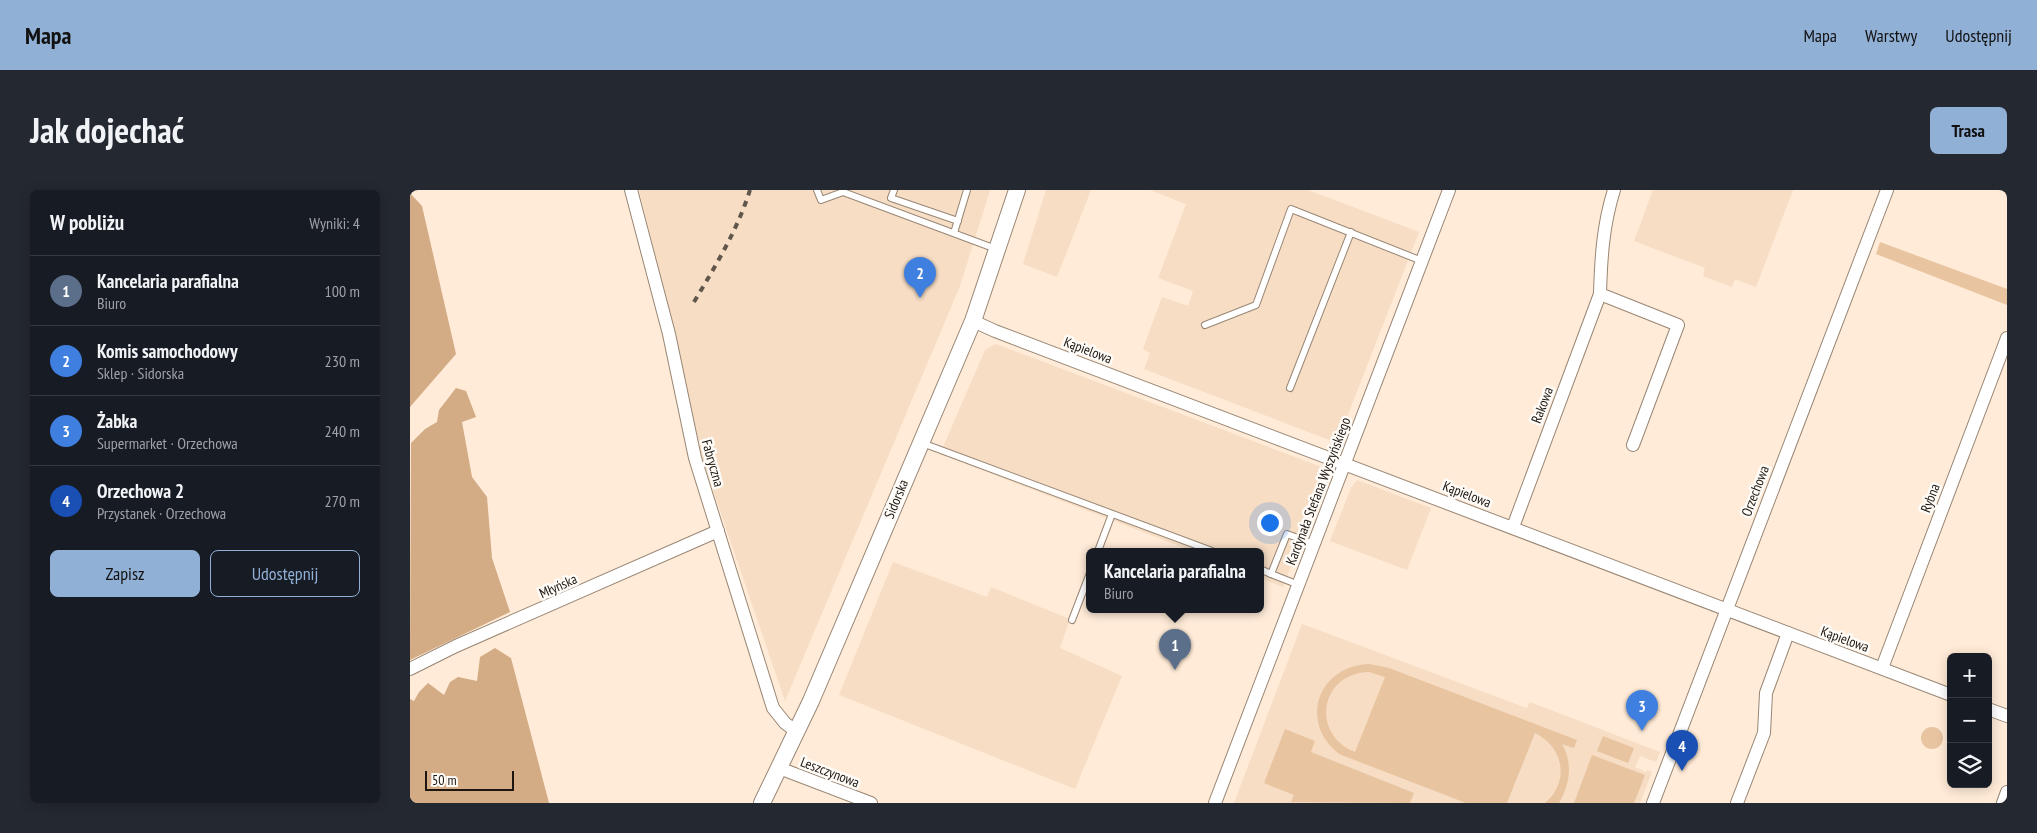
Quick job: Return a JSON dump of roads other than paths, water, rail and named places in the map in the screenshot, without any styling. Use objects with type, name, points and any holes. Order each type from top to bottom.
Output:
[{"type":"street","name":"Fabryczna","points":[[632,190],[669,334],[695,458],[773,708],[785,723],[797,732]]},
{"type":"street","name":"Sidorska","points":[[762,803],[797,732],[973,321],[1017,190]]},
{"type":"street","name":"Kardynała Stefana Wyszyńskiego","points":[[1215,803],[1450,190]]},
{"type":"street","name":"Rakowa","points":[[1513,527],[1600,294],[1603,236],[1606,215],[1614,190]]},
{"type":"street","name":"Orzechowa","points":[[1653,803],[1888,190]]},
{"type":"street","points":[[1600,294],[1678,325],[1633,446]]},
{"type":"street","name":"Kąpielowa","points":[[973,321],[1947,693]]},
{"type":"street","name":"Rybna","points":[[1882,668],[2007,338]]},
{"type":"street","name":"Młyńska","points":[[410,669],[456,646],[718,531]]},
{"type":"street","points":[[1737,803],[1764,732],[1766,694],[1788,633]]},
{"type":"street","points":[[1992,710],[2007,716]]},
{"type":"street","name":"Leszczynowa","points":[[779,768],[871,803]]},
{"type":"street","points":[[2003,803],[2007,792]]},
{"type":"lane","points":[[817,190],[821,200],[843,191],[997,250]]},
{"type":"lane","points":[[894,190],[891,198],[958,221]]},
{"type":"lane","points":[[954,233],[968,190]]},
{"type":"lane","points":[[1205,325],[1256,305],[1291,209],[1422,261]]},
{"type":"lane","points":[[1290,388],[1351,232]]},
{"type":"lane","points":[[921,442],[1204,548]]},
{"type":"lane","points":[[1099,548],[1112,514]]},
{"type":"lane","points":[[1272,574],[1287,534],[1314,544]]},
{"type":"lane","points":[[1264,571],[1299,585]]},
{"type":"lane","points":[[1072,620],[1086,583]]},
{"type":"railway","points":[[694,302],[732,234],[750,190]]},
{"type":"place","name":"Komis samochodowy","points":[[920,298]]},
{"type":"place","name":"Kancelaria parafialna","points":[[1175,670]]},
{"type":"place","name":"Żabka","points":[[1642,731]]},
{"type":"place","name":"Orzechowa 2","points":[[1682,771]]}]
